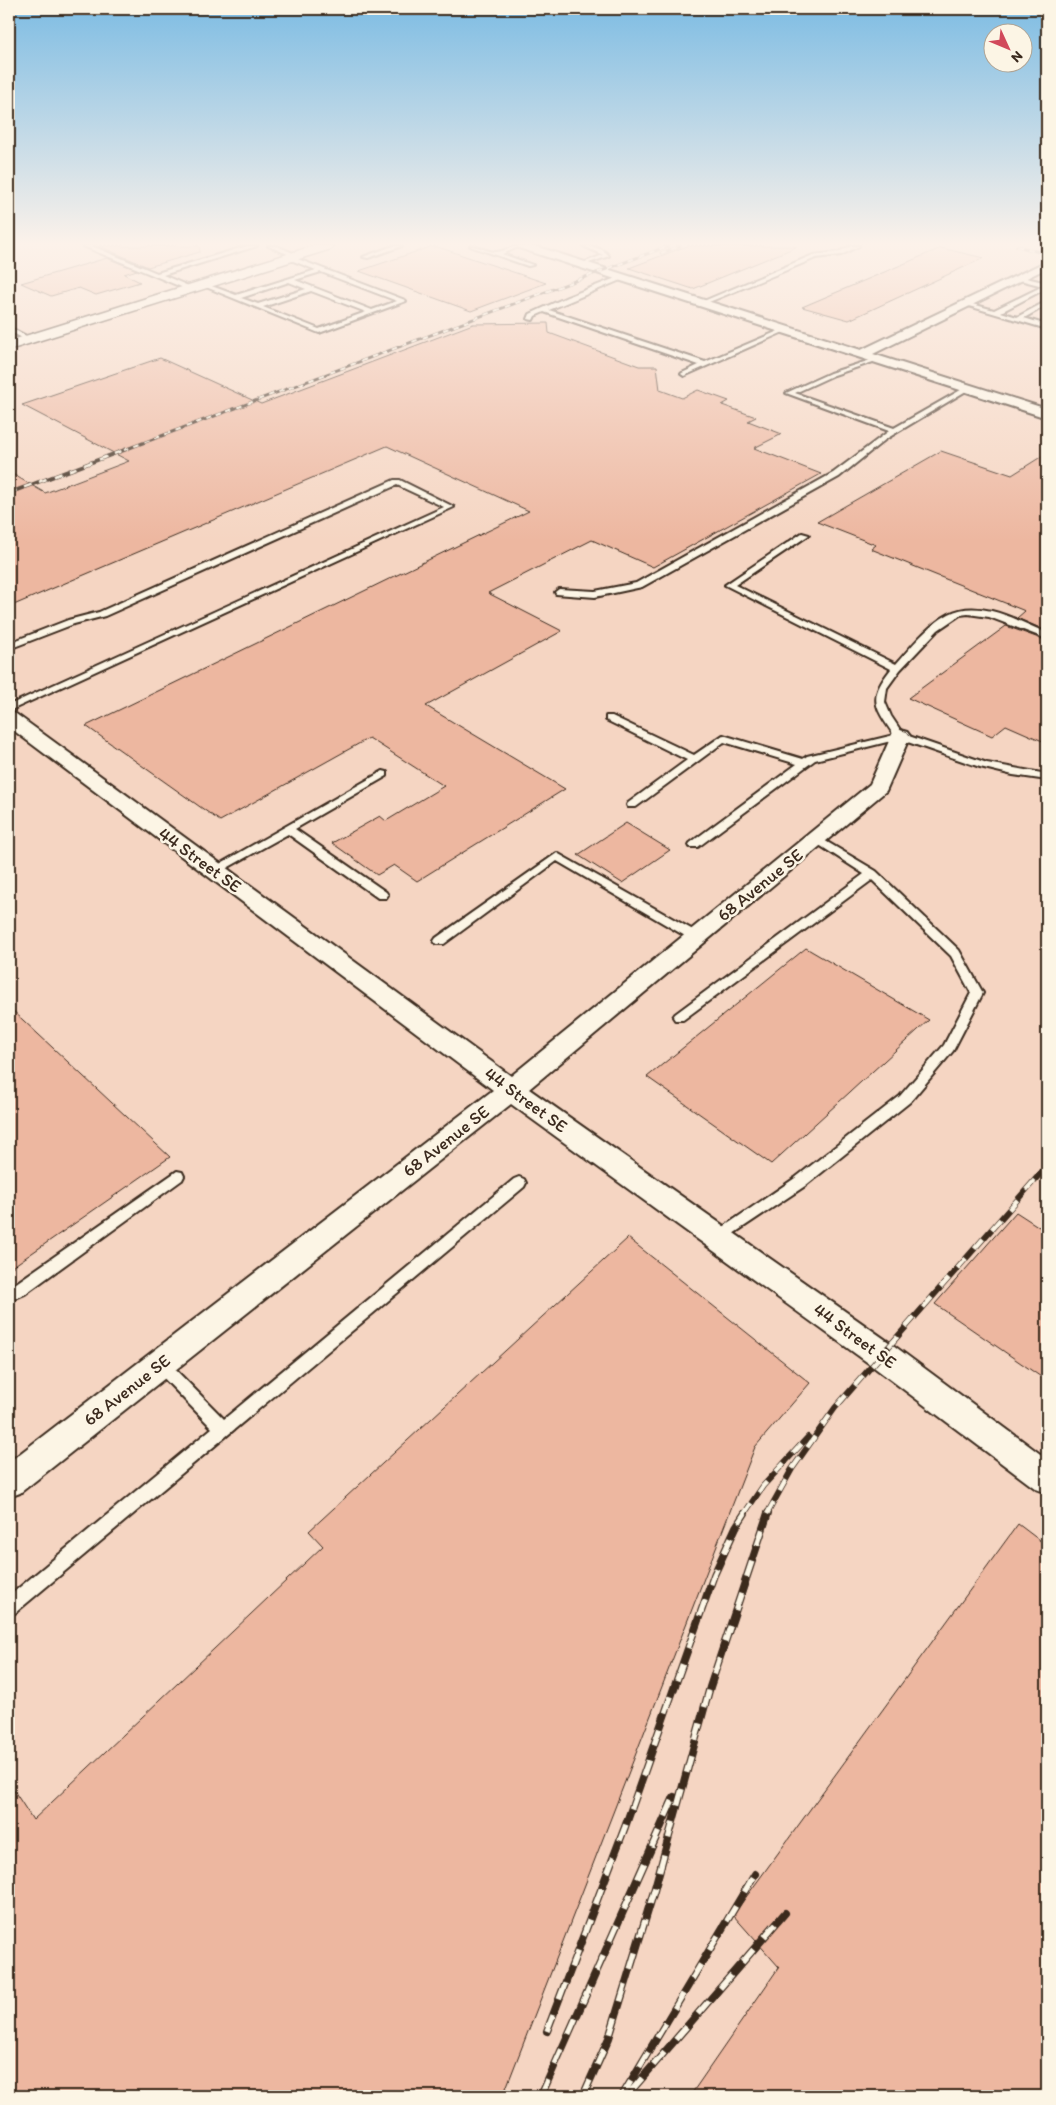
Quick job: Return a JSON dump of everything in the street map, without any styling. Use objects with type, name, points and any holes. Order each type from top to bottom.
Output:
[{"type":"street","points":[[831,344],[1047,414]]},
{"type":"street","points":[[863,354],[883,344]]},
{"type":"street","name":"44 Street SE","points":[[9,718],[511,1090],[882,1355],[1047,1478]]},
{"type":"street","name":"68 Avenue SE","points":[[9,1482],[511,1090],[817,839],[879,787],[900,736]]},
{"type":"lane","points":[[645,344],[706,365]]},
{"type":"lane","points":[[684,374],[753,344]]},
{"type":"lane","points":[[879,359],[832,374],[789,393],[894,430]]},
{"type":"lane","points":[[558,592],[595,594],[639,585],[836,475],[894,430],[968,388]]},
{"type":"lane","points":[[9,646],[71,622],[102,614],[397,482],[450,507],[9,708]]},
{"type":"lane","points":[[805,535],[729,585],[897,668]]},
{"type":"lane","points":[[900,736],[880,707],[878,696],[884,683],[897,668],[946,619],[957,613],[971,611],[989,614],[1047,636]]},
{"type":"lane","points":[[609,718],[694,759]]},
{"type":"lane","points":[[694,845],[811,758],[900,736],[991,767],[1034,776],[1047,776]]},
{"type":"lane","points":[[632,805],[723,738],[804,763]]},
{"type":"lane","points":[[214,870],[383,774]]},
{"type":"lane","points":[[288,829],[382,895]]},
{"type":"lane","points":[[718,1238],[800,1182],[905,1099],[949,1048],[977,993],[955,953],[872,874],[817,839]]},
{"type":"lane","points":[[440,941],[557,856],[696,937]]},
{"type":"lane","points":[[679,1017],[872,874]]},
{"type":"lane","points":[[9,1294],[20,1290],[177,1176]]},
{"type":"lane","points":[[9,1607],[519,1183]]},
{"type":"lane","points":[[160,1364],[223,1429]]},
{"type":"shaded area","points":[[9,344],[1047,344],[1047,2096],[9,2096]]},
{"type":"building","points":[[419,344],[580,344],[639,366],[657,366],[660,390],[682,398],[698,390],[729,401],[722,405],[756,417],[748,421],[782,434],[754,448],[821,474],[653,567],[592,540],[488,593],[562,631],[426,706],[565,789],[417,881],[394,865],[377,875],[332,843],[380,816],[386,821],[444,786],[369,738],[220,821],[86,726],[529,511],[387,446],[9,607],[9,472],[45,493],[129,461],[22,405],[160,358],[261,404]]},
{"type":"building","points":[[941,451],[1012,475],[1047,453],[1047,631],[1017,618],[1025,611],[871,549],[876,545],[817,522]]},
{"type":"building","points":[[1006,626],[1047,641],[1047,743],[1006,725],[992,736],[908,698]]},
{"type":"building","points":[[626,823],[670,850],[622,883],[578,855]]},
{"type":"building","points":[[806,948],[929,1020],[771,1164],[647,1077]]},
{"type":"building","points":[[9,1007],[170,1157],[9,1269]]},
{"type":"building","points":[[1016,1212],[1047,1232],[1047,1381],[935,1304]]},
{"type":"building","points":[[628,1238],[810,1383],[755,1447],[503,2096],[9,2096],[9,1783],[33,1820],[323,1546],[309,1531]]},
{"type":"building","points":[[1018,1524],[1047,1546],[1047,2096],[690,2096],[779,1967],[733,1915]]},
{"type":"railway","points":[[124,450],[406,344]]},
{"type":"railway","points":[[9,493],[127,449]]},
{"type":"railway","points":[[767,1514],[792,1469],[835,1408],[1047,1166]]},
{"type":"railway","points":[[744,1514],[763,1486],[808,1437]]},
{"type":"railway","points":[[547,2031],[625,1827],[714,1575],[736,1527],[745,1513]]},
{"type":"railway","points":[[583,2096],[609,2038],[654,1891],[710,1687],[768,1513]]},
{"type":"railway","points":[[541,2096],[674,1797]]},
{"type":"railway","points":[[622,2096],[755,1874]]},
{"type":"railway","points":[[631,2091],[785,1913]]}]
